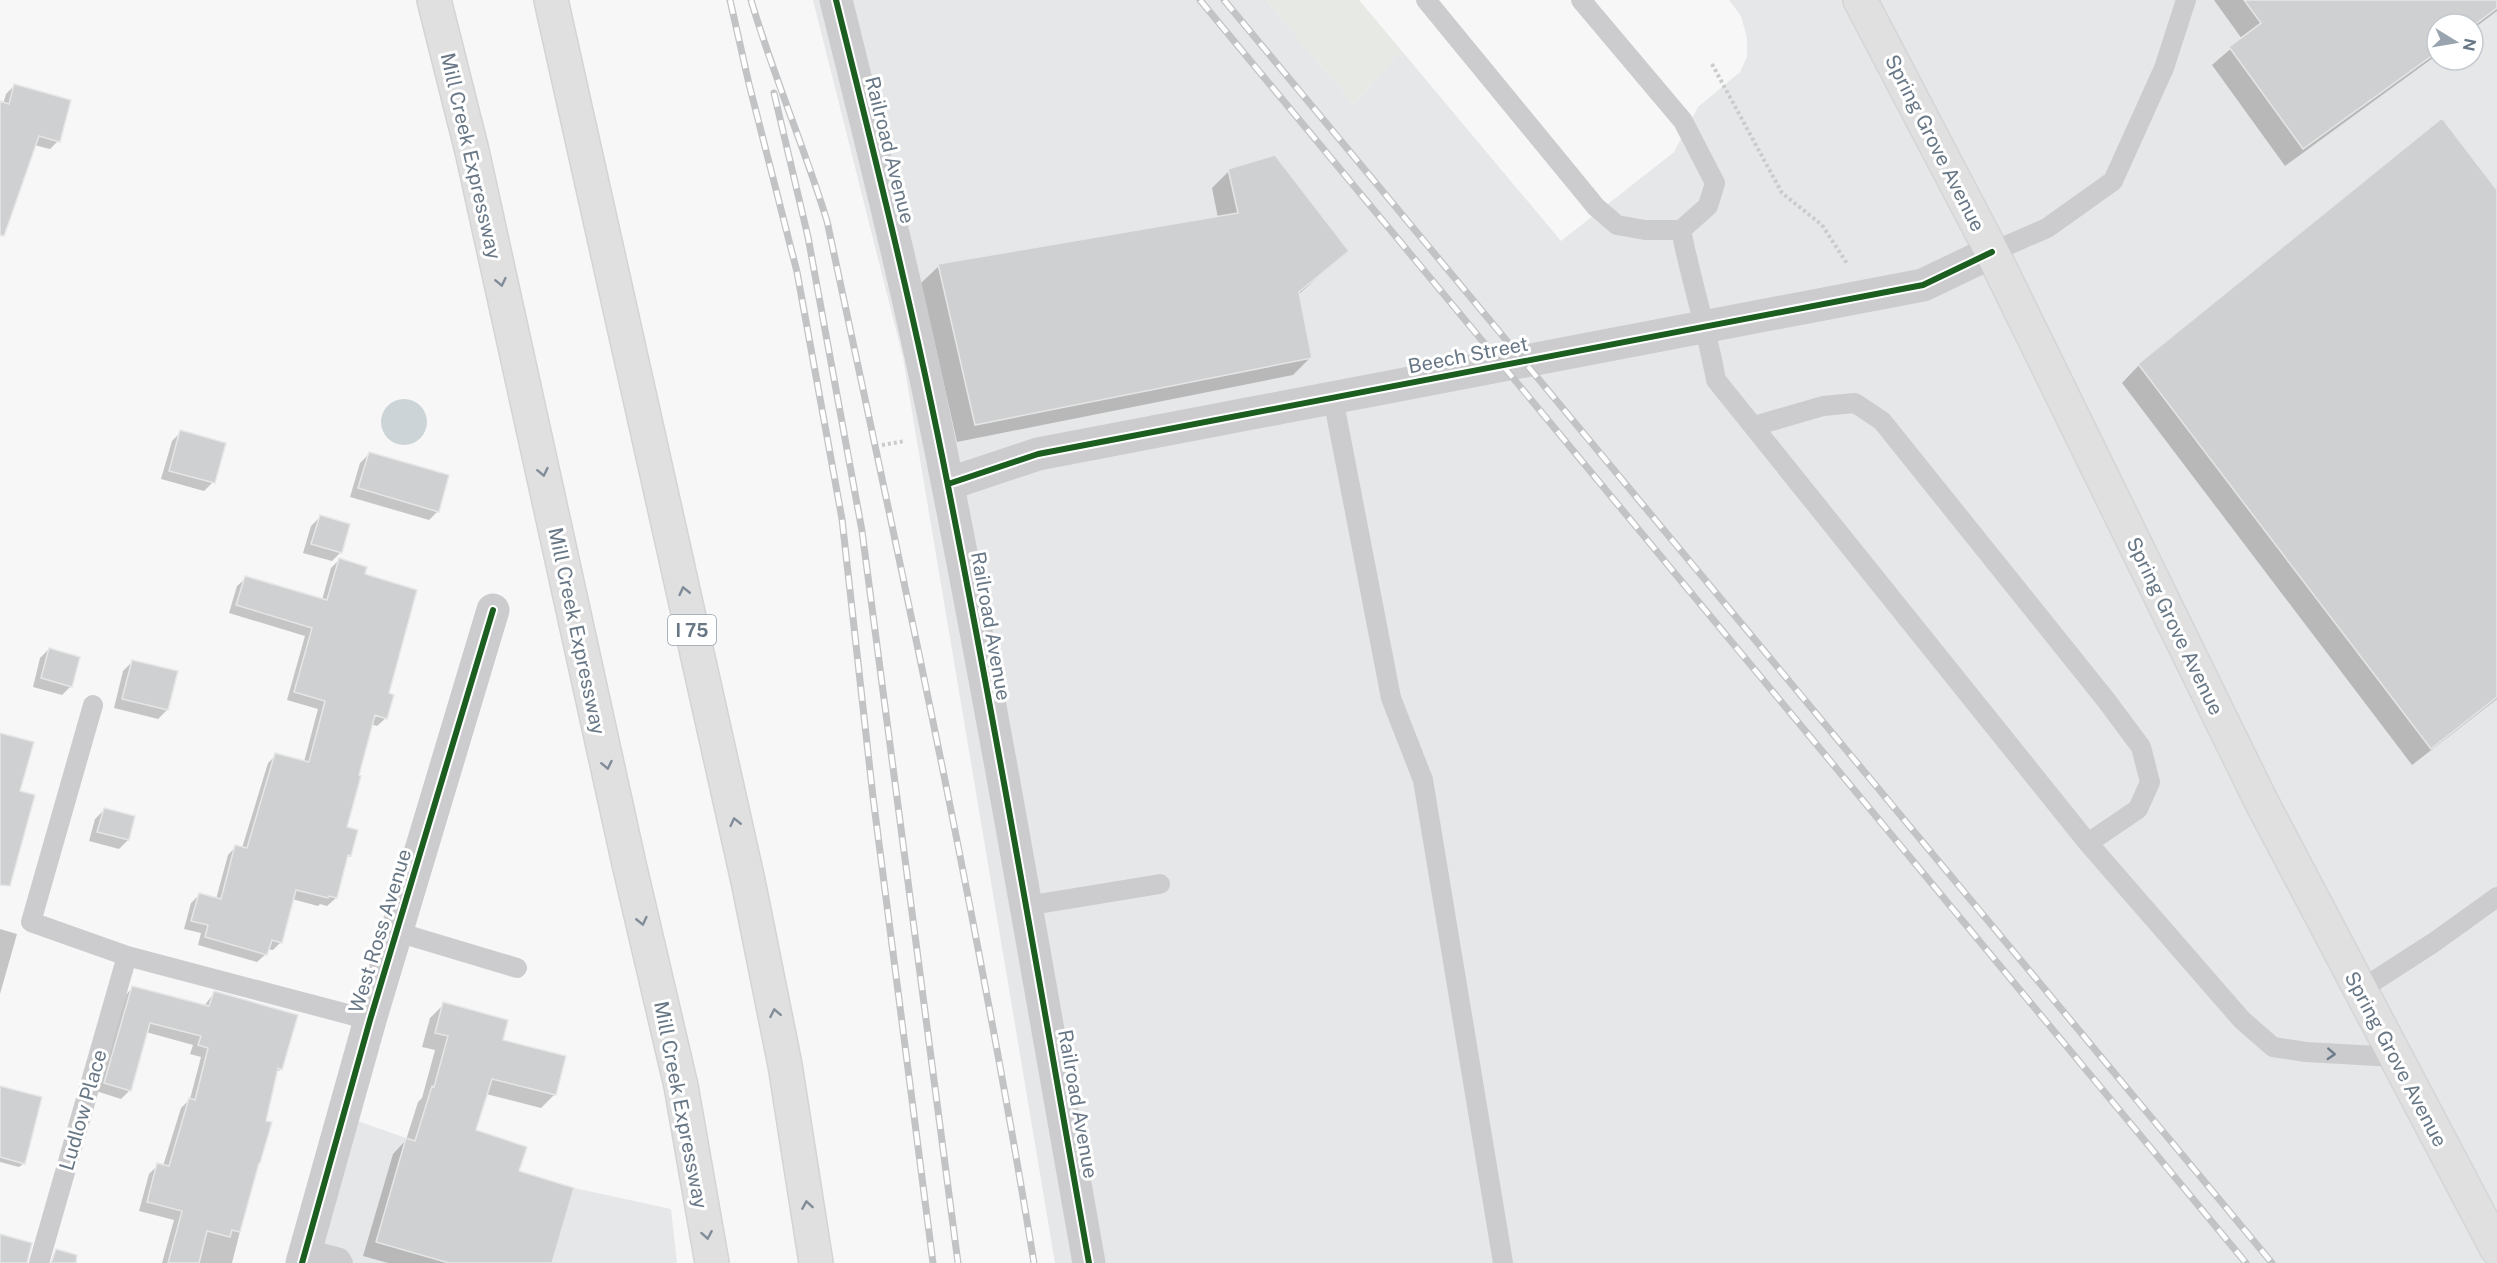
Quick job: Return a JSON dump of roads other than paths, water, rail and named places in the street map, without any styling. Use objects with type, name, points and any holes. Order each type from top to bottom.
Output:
[{"type":"main road","name":"Mill Creek Expressway","points":[[434,0],[472,151],[629,864],[681,1086],[712,1263]]},
{"type":"main road","name":"I 75","points":[[551,0],[748,881],[785,1065],[816,1263]]},
{"type":"main road","name":"Spring Grove Avenue","points":[[1860,0],[1992,252],[2261,801],[2497,1249]]},
{"type":"street","name":"Railroad Avenue","points":[[836,0],[903,274],[948,484],[1089,1263]]},
{"type":"street","name":"Beech Street","points":[[948,484],[1038,454],[1923,285],[1992,252]]},
{"type":"street","name":"West Ross Avenue","points":[[304,1256],[370,1020],[493,610]]},
{"type":"lane","points":[[1426,0],[1596,207],[1617,225],[1644,230],[1682,230],[1708,206],[1715,183],[1683,121],[1581,0]]},
{"type":"lane","points":[[1992,252],[2047,228],[2113,181],[2164,68],[2186,0]]},
{"type":"lane","points":[[1682,230],[1691,281],[1706,326],[1716,380],[2088,843],[2242,1020],[2273,1047],[2306,1052],[2395,1057]]},
{"type":"lane","points":[[1333,398],[1391,698],[1423,780],[1503,1263]]},
{"type":"lane","points":[[1754,426],[1824,406],[1855,403],[1882,421],[2106,700],[2141,747],[2150,782],[2138,809],[2088,843]]},
{"type":"lane","points":[[93,705],[31,922],[127,957],[370,1020]]},
{"type":"lane","points":[[1026,906],[1160,884]]},
{"type":"lane","points":[[2360,990],[2433,943],[2497,897]]},
{"type":"lane","points":[[397,932],[517,968]]},
{"type":"lane","name":"Ludlow Place","points":[[39,1263],[127,957]]},
{"type":"lane","points":[[304,1256],[340,1258],[342,1263]]},
{"type":"railway","points":[[730,0],[797,272],[842,519],[873,797],[933,1263]]},
{"type":"railway","points":[[751,0],[827,221],[963,871],[1034,1263]]},
{"type":"railway","points":[[1200,0],[2246,1263]]},
{"type":"railway","points":[[1224,0],[2272,1263]]},
{"type":"railway","points":[[774,93],[808,237],[862,531],[958,1263]]}]
